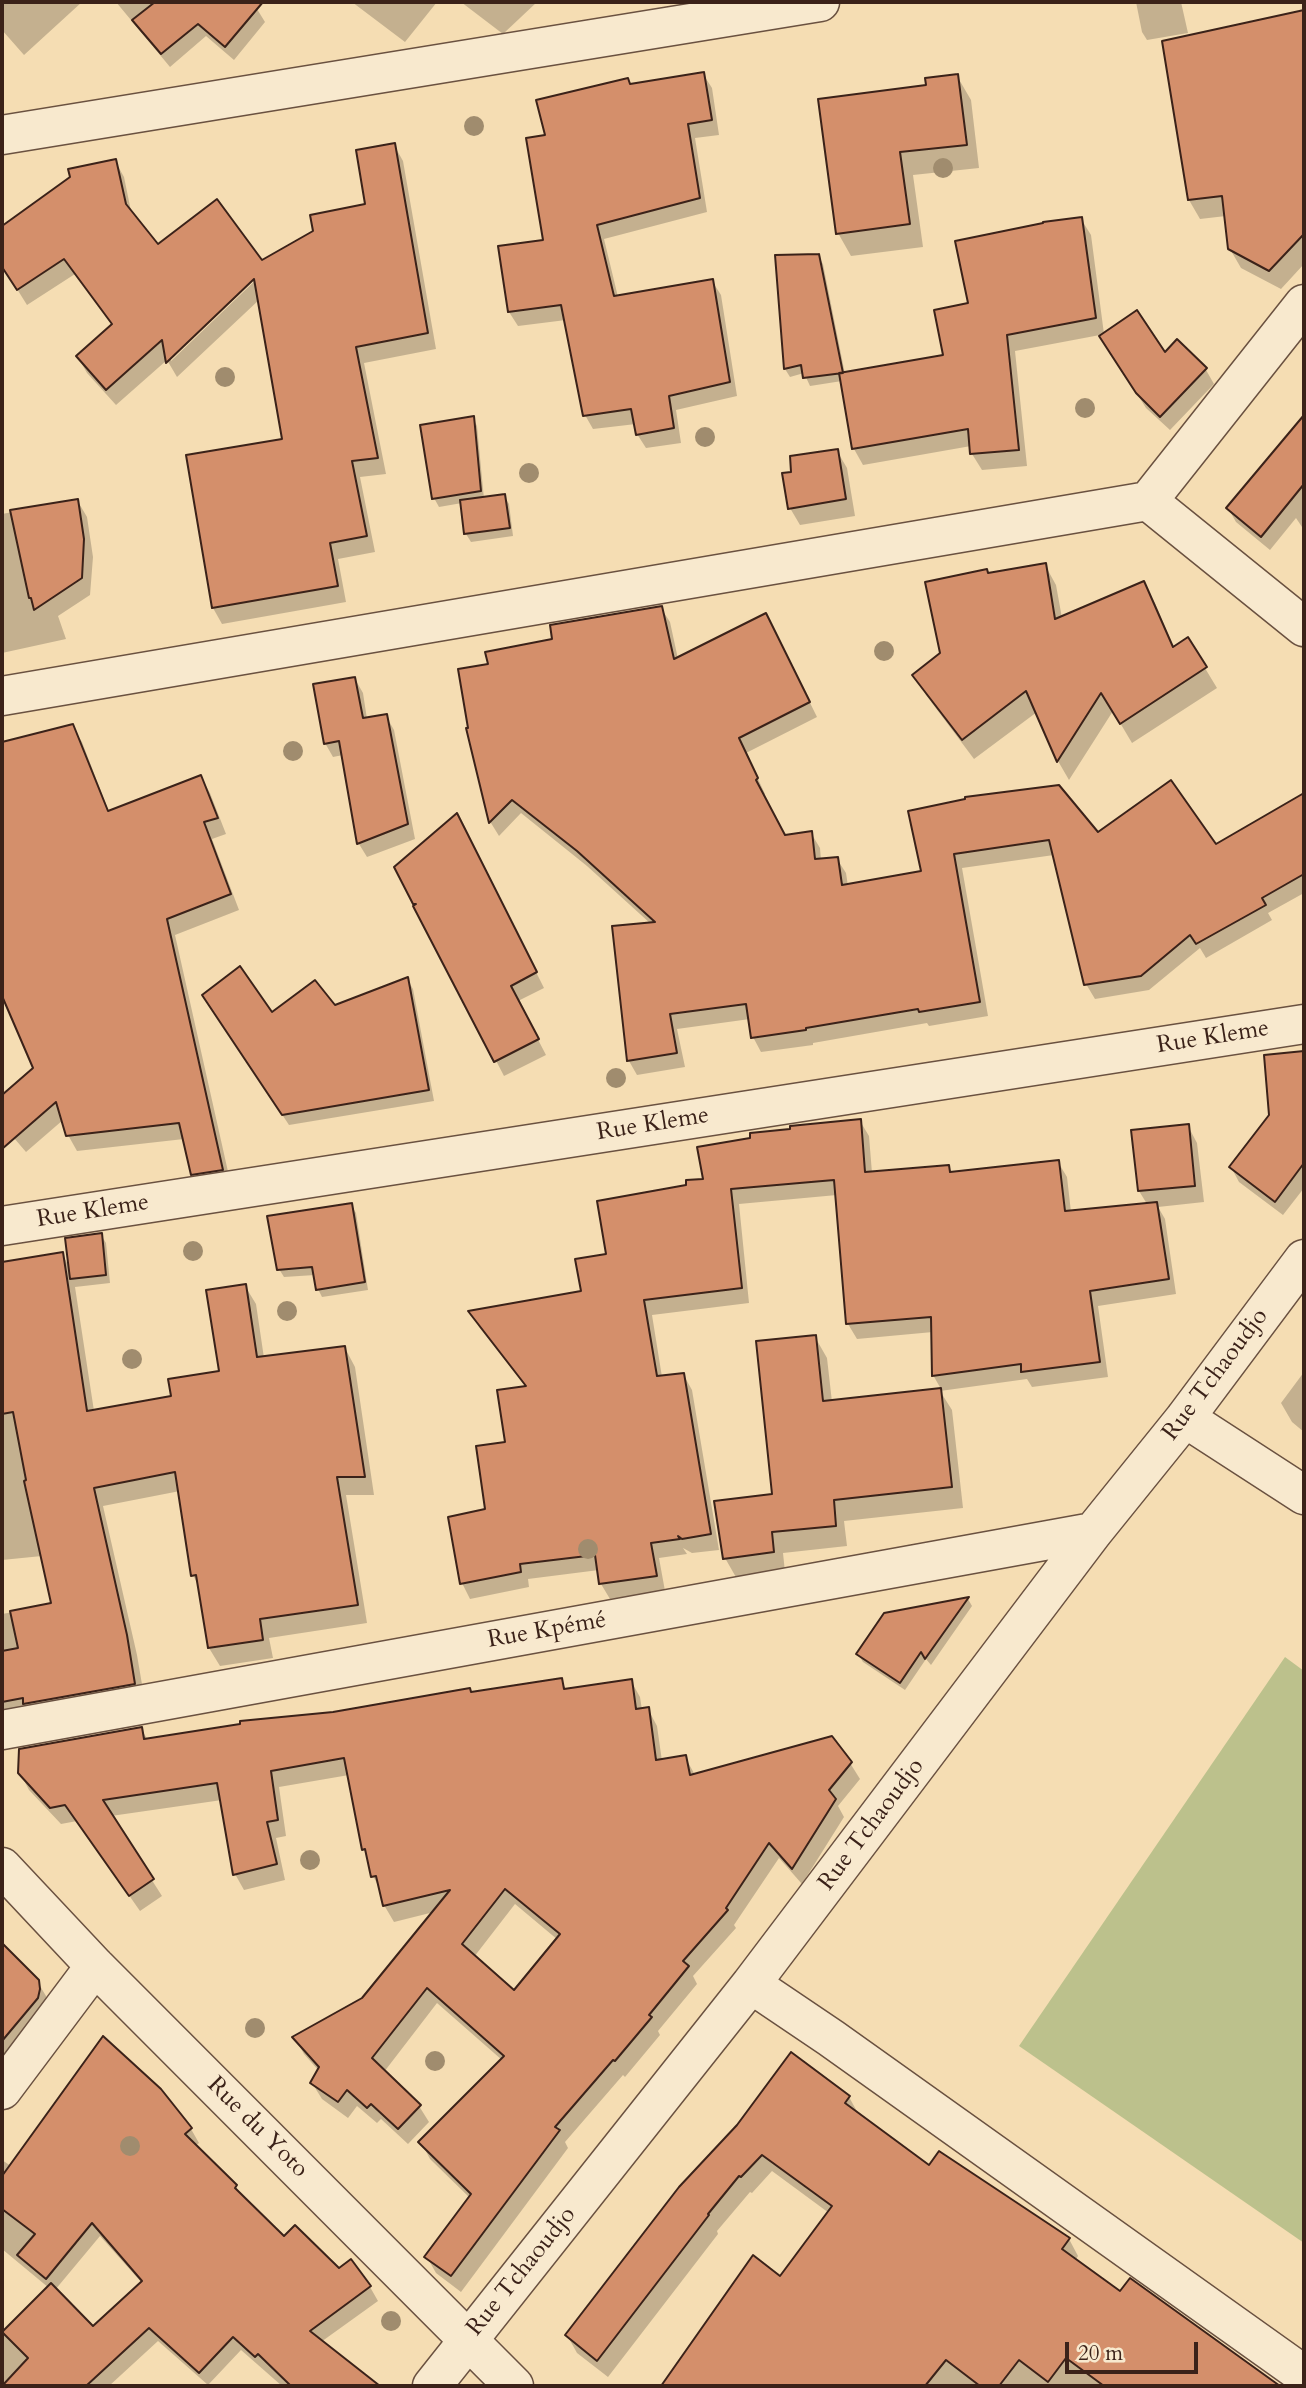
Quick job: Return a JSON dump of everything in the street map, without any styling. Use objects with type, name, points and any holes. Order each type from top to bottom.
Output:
[{"type":"street","points":[[2,135],[804,3]]},
{"type":"street","points":[[2,696],[1148,500],[1304,304]]},
{"type":"street","points":[[1148,500],[1304,627]]},
{"type":"street","name":"Rue Kleme","points":[[2,1226],[1304,1024]]},
{"type":"street","name":"Rue Tchaoudjo","points":[[432,2386],[751,1984],[1093,1532],[1185,1418],[1304,1259]]},
{"type":"street","points":[[1185,1418],[1304,1495]]},
{"type":"street","name":"Rue Kpémé","points":[[2,1730],[1093,1532]]},
{"type":"street","name":"Rue du Yoto","points":[[2,1867],[95,1966],[514,2386]]},
{"type":"street","points":[[2,2090],[95,1966]]},
{"type":"street","points":[[751,1984],[1304,2375]]},
{"type":"green space","points":[[1285,1657],[1304,1671],[1304,2243],[1019,2046]]},
{"type":"building","points":[[155,2],[263,2],[225,47],[198,24],[161,54],[132,20]]},
{"type":"building","points":[[1304,10],[1304,234],[1269,271],[1228,249],[1222,196],[1188,200],[1162,41]]},
{"type":"building","points":[[704,72],[712,120],[688,124],[700,198],[597,225],[614,296],[713,279],[730,382],[669,396],[674,428],[636,435],[631,409],[583,416],[561,305],[508,312],[498,246],[543,240],[526,138],[545,135],[536,100],[628,78],[630,84]]},
{"type":"building","points":[[958,74],[967,145],[900,152],[910,224],[836,234],[818,99],[926,85],[925,78]]},
{"type":"building","points":[[395,143],[428,333],[356,347],[378,458],[352,461],[367,536],[330,543],[338,586],[212,608],[186,455],[282,439],[254,279],[166,363],[162,340],[106,390],[76,356],[112,324],[64,259],[17,290],[2,267],[2,226],[70,177],[68,169],[116,159],[126,204],[158,244],[217,199],[262,260],[313,231],[310,215],[365,204],[356,150]]},
{"type":"building","points":[[1082,217],[1096,318],[1007,335],[1019,450],[970,454],[968,429],[852,449],[839,373],[943,355],[934,310],[968,303],[955,241],[1043,222]]},
{"type":"building","points":[[819,254],[843,373],[803,378],[801,365],[784,369],[775,255]]},
{"type":"building","points":[[1137,310],[1165,352],[1177,339],[1207,368],[1160,417],[1136,393],[1099,336]]},
{"type":"building","points":[[1304,415],[1304,484],[1261,537],[1226,508]]},
{"type":"building","points":[[474,416],[481,491],[432,499],[420,425]]},
{"type":"building","points":[[838,449],[846,499],[788,509],[782,473],[791,472],[790,456]]},
{"type":"building","points":[[505,494],[510,528],[464,534],[460,500]]},
{"type":"building","points":[[78,499],[84,539],[82,578],[34,610],[10,510]]},
{"type":"building","points":[[1046,563],[1055,619],[1144,581],[1173,647],[1188,637],[1207,667],[1120,724],[1101,693],[1057,762],[1026,691],[962,740],[912,675],[940,653],[925,582],[987,569],[988,573]]},
{"type":"building","points":[[662,606],[674,659],[766,613],[810,702],[739,738],[758,778],[756,780],[785,835],[812,831],[815,859],[838,857],[842,885],[921,871],[908,811],[965,797],[1059,785],[1098,832],[1171,780],[1216,844],[1304,793],[1304,874],[1262,898],[1266,905],[1196,944],[1190,935],[1141,976],[1084,985],[1049,840],[954,854],[980,1002],[919,1012],[918,1009],[751,1038],[746,1004],[670,1014],[677,1053],[627,1061],[612,926],[655,922],[577,851],[512,800],[489,823],[466,728],[458,669],[488,664],[485,652],[552,639],[550,625]]},
{"type":"building","points":[[355,677],[363,718],[387,714],[408,824],[357,844],[339,741],[324,744],[313,684]]},
{"type":"building","points":[[73,724],[108,811],[201,775],[218,818],[204,822],[231,894],[167,919],[223,1170],[191,1175],[179,1123],[66,1136],[56,1102],[2,1149],[2,1095],[33,1068],[2,996],[2,742]]},
{"type":"building","points":[[457,813],[537,972],[511,986],[539,1039],[494,1062],[413,906],[416,904],[413,904],[394,867]]},
{"type":"building","points":[[240,966],[272,1012],[315,980],[335,1005],[408,977],[429,1090],[282,1115],[202,995]]},
{"type":"building","points":[[1304,1051],[1304,1163],[1275,1202],[1229,1167],[1269,1115],[1264,1055]]},
{"type":"building","points":[[861,1119],[865,1172],[949,1165],[950,1172],[1059,1160],[1065,1211],[1157,1202],[1169,1279],[1090,1291],[1100,1362],[1021,1372],[1021,1364],[932,1376],[931,1317],[846,1324],[834,1180],[731,1189],[742,1288],[644,1300],[657,1376],[684,1373],[711,1534],[682,1539],[678,1536],[680,1539],[651,1543],[657,1576],[599,1584],[595,1555],[520,1564],[521,1572],[460,1584],[448,1517],[485,1509],[476,1446],[505,1442],[497,1390],[526,1386],[468,1311],[581,1291],[575,1259],[606,1254],[597,1201],[686,1185],[686,1180],[703,1179],[697,1147],[750,1138],[750,1133],[790,1129],[790,1126]]},
{"type":"building","points":[[1189,1124],[1195,1186],[1138,1191],[1131,1130]]},
{"type":"building","points":[[352,1203],[365,1282],[316,1290],[312,1267],[277,1270],[267,1216]]},
{"type":"building","points":[[102,1233],[106,1275],[70,1279],[65,1238]]},
{"type":"building","points":[[63,1252],[87,1411],[171,1396],[168,1379],[219,1371],[206,1290],[246,1284],[257,1357],[345,1346],[365,1477],[337,1477],[358,1605],[260,1619],[263,1640],[208,1648],[196,1575],[191,1576],[175,1472],[94,1488],[127,1635],[135,1684],[23,1704],[23,1698],[2,1702],[2,1651],[18,1648],[10,1611],[51,1603],[24,1481],[26,1480],[13,1412],[2,1414],[2,1262]]},
{"type":"building","points":[[816,1335],[823,1401],[941,1388],[952,1487],[834,1500],[836,1526],[772,1532],[774,1552],[723,1559],[714,1501],[772,1494],[756,1341]]},
{"type":"building","points":[[969,1597],[925,1659],[921,1652],[900,1683],[856,1654],[884,1613]]},
{"type":"building","points":[[562,1678],[564,1689],[632,1679],[636,1709],[649,1707],[656,1760],[686,1755],[690,1775],[832,1736],[852,1762],[829,1790],[836,1799],[792,1869],[769,1843],[726,1908],[728,1910],[683,1961],[689,1966],[649,2015],[652,2017],[555,2127],[560,2130],[451,2276],[424,2257],[471,2194],[418,2142],[504,2056],[427,1988],[372,2058],[421,2105],[398,2129],[371,2104],[367,2108],[347,2090],[338,2102],[310,2083],[319,2067],[292,2037],[362,1998],[450,1890],[383,1906],[376,1876],[371,1877],[365,1849],[362,1850],[344,1758],[271,1771],[278,1820],[267,1822],[277,1864],[233,1875],[217,1783],[103,1800],[154,1879],[129,1896],[65,1805],[50,1808],[18,1773],[19,1749],[142,1727],[144,1739],[240,1724],[240,1721],[333,1712],[470,1688],[471,1692]],"holes":[[[505,1889],[560,1934],[514,1990],[462,1944]]]},
{"type":"building","points":[[2,1943],[39,1980],[40,1989],[38,1998],[2,2041]]},
{"type":"building","points":[[103,2036],[161,2089],[192,2128],[185,2134],[284,2236],[295,2225],[339,2268],[351,2259],[371,2286],[310,2331],[380,2386],[291,2386],[258,2354],[255,2357],[233,2337],[199,2373],[149,2328],[86,2386],[2,2386],[28,2358],[2,2332],[51,2283],[93,2326],[142,2281],[92,2223],[46,2279],[17,2255],[35,2234],[2,2209],[2,2176]]},
{"type":"building","points":[[791,2052],[850,2096],[845,2103],[929,2165],[939,2151],[1070,2238],[1062,2249],[1120,2291],[1130,2278],[1280,2386],[1104,2386],[1066,2358],[1048,2382],[1019,2360],[999,2386],[980,2386],[946,2360],[925,2386],[661,2386],[753,2255],[780,2276],[832,2206],[762,2155],[739,2176],[708,2214],[597,2361],[565,2335],[679,2187],[737,2125]]}]
